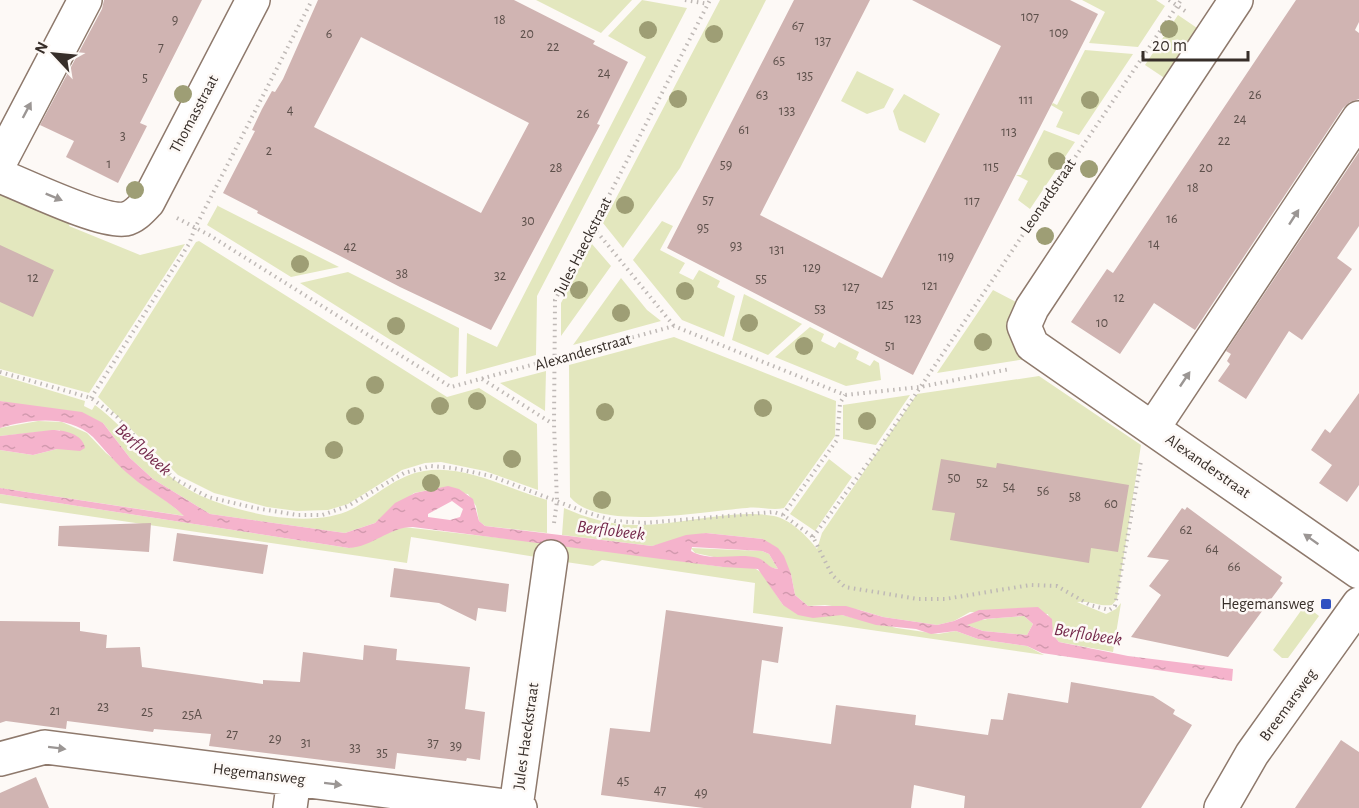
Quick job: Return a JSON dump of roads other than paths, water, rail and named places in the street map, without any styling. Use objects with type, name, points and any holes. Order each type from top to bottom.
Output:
[{"type":"street","points":[[0,162],[85,0]]},
{"type":"street","name":"Thomasstraat","points":[[0,176],[95,214],[136,210],[253,0]]},
{"type":"street","name":"Alexanderstraat","points":[[1236,0],[1032,308],[1024,326],[1032,345],[1055,362],[1359,572]]},
{"type":"street","points":[[1150,426],[1359,118]]},
{"type":"street","name":"Jules Haeckstraat","points":[[516,807],[551,557]]},
{"type":"street","name":"Breemarsweg","points":[[1221,808],[1252,754],[1359,604]]},
{"type":"street","name":"Hegemansweg","points":[[0,759],[45,747],[292,793],[520,808]]},
{"type":"water","points":[[0,401],[82,412],[103,423],[130,458],[153,479],[210,514],[345,533],[375,523],[395,503],[415,493],[448,486],[459,489],[473,499],[479,521],[485,526],[652,546],[686,535],[706,533],[763,539],[778,548],[784,556],[791,574],[795,595],[808,606],[846,606],[883,617],[937,625],[954,621],[979,610],[1038,607],[1052,619],[1053,635],[1059,642],[1128,656],[1233,669],[1232,681],[1042,653],[1027,646],[978,639],[956,631],[931,634],[916,629],[876,625],[842,615],[813,618],[798,615],[783,605],[758,569],[723,567],[413,527],[396,530],[365,544],[349,548],[0,494],[0,488],[184,516],[116,463],[93,437],[83,430],[48,420],[23,422],[0,428]],"holes":[[[452,501],[463,509],[460,517],[450,520],[428,517],[428,514]],[[692,547],[762,551],[769,554],[778,569],[750,556],[716,557],[691,551]],[[1024,616],[1033,624],[1027,635],[983,631],[967,625],[985,619]]]},
{"type":"water","points":[[52,430],[77,436],[85,448],[80,451],[57,449],[33,455],[0,450],[0,436]]},
{"type":"place","name":"Hegemansweg","points":[[1326,604]]},
{"type":"water label","name":"Berflobeek","points":[[143,450]]},
{"type":"water label","name":"Berflobeek","points":[[611,531]]},
{"type":"water label","name":"Berflobeek","points":[[1088,635]]}]
